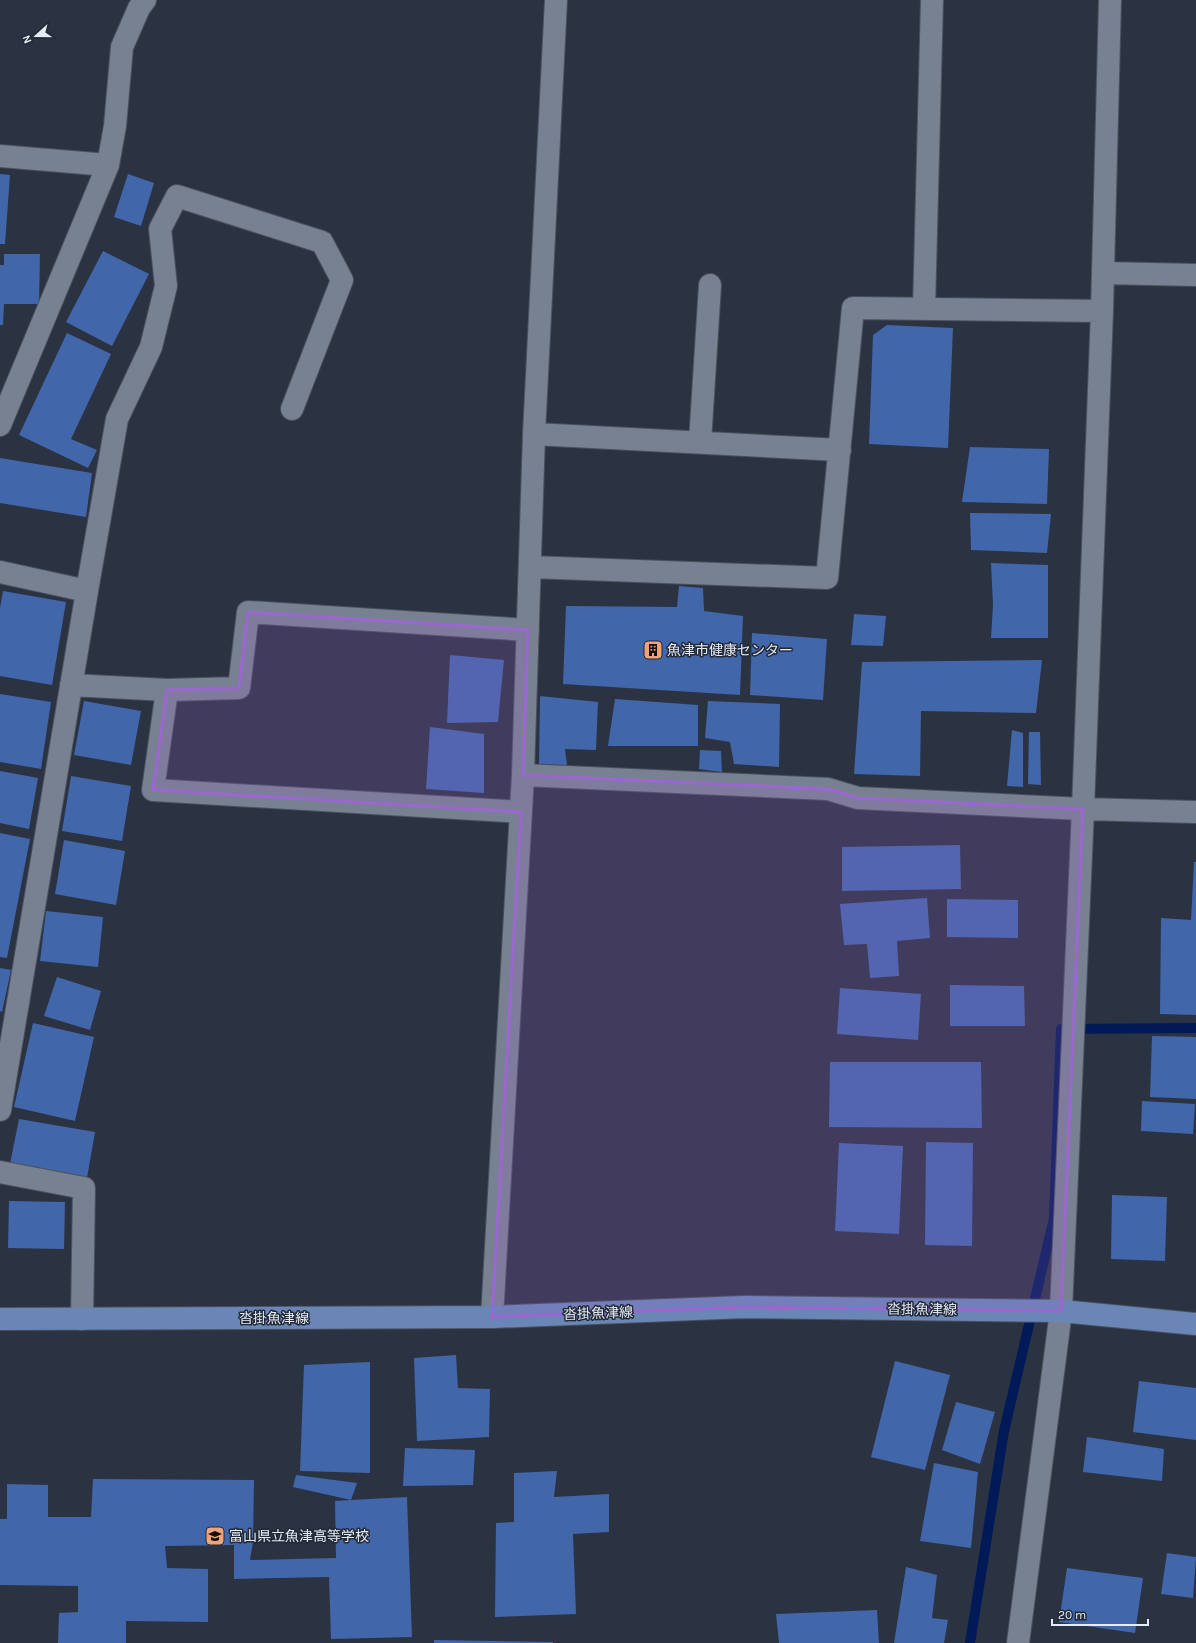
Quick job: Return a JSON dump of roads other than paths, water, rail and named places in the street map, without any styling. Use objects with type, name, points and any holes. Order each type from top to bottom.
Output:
[{"type":"main road","name":"沓掛魚津線","points":[[0,1319],[492,1317],[745,1306],[1061,1312],[1196,1324]]},
{"type":"street","points":[[0,425],[108,164],[115,126],[122,47],[139,8],[145,0]]},
{"type":"street","points":[[492,1317],[524,775],[534,434],[556,0]]},
{"type":"street","points":[[924,309],[932,0]]},
{"type":"street","points":[[1018,1643],[1061,1312],[1083,809],[1102,311],[1110,0]]},
{"type":"street","points":[[0,156],[108,164]]},
{"type":"street","points":[[0,1110],[117,419],[151,346],[166,286],[160,229],[177,196],[322,242],[336,267],[342,280],[292,408]]},
{"type":"street","points":[[1103,273],[1196,275]]},
{"type":"street","points":[[700,442],[710,285]]},
{"type":"street","points":[[530,567],[827,578],[853,308],[1102,311]]},
{"type":"street","points":[[534,434],[840,450]]},
{"type":"street","points":[[0,572],[87,591]]},
{"type":"street","points":[[71,685],[167,690],[239,688],[248,612],[528,630]]},
{"type":"street","points":[[167,690],[153,790],[521,812]]},
{"type":"street","points":[[524,775],[828,789],[858,798],[1083,809],[1196,812]]},
{"type":"street","points":[[0,1172],[84,1188],[82,1319]]},
{"type":"waterway","points":[[970,1643],[1004,1431],[1054,1218],[1061,1029],[1196,1028]]},
{"type":"place","name":"魚津市健康センター","points":[[653,650]]},
{"type":"place","name":"富山県立魚津高等学校","points":[[215,1536]]}]
